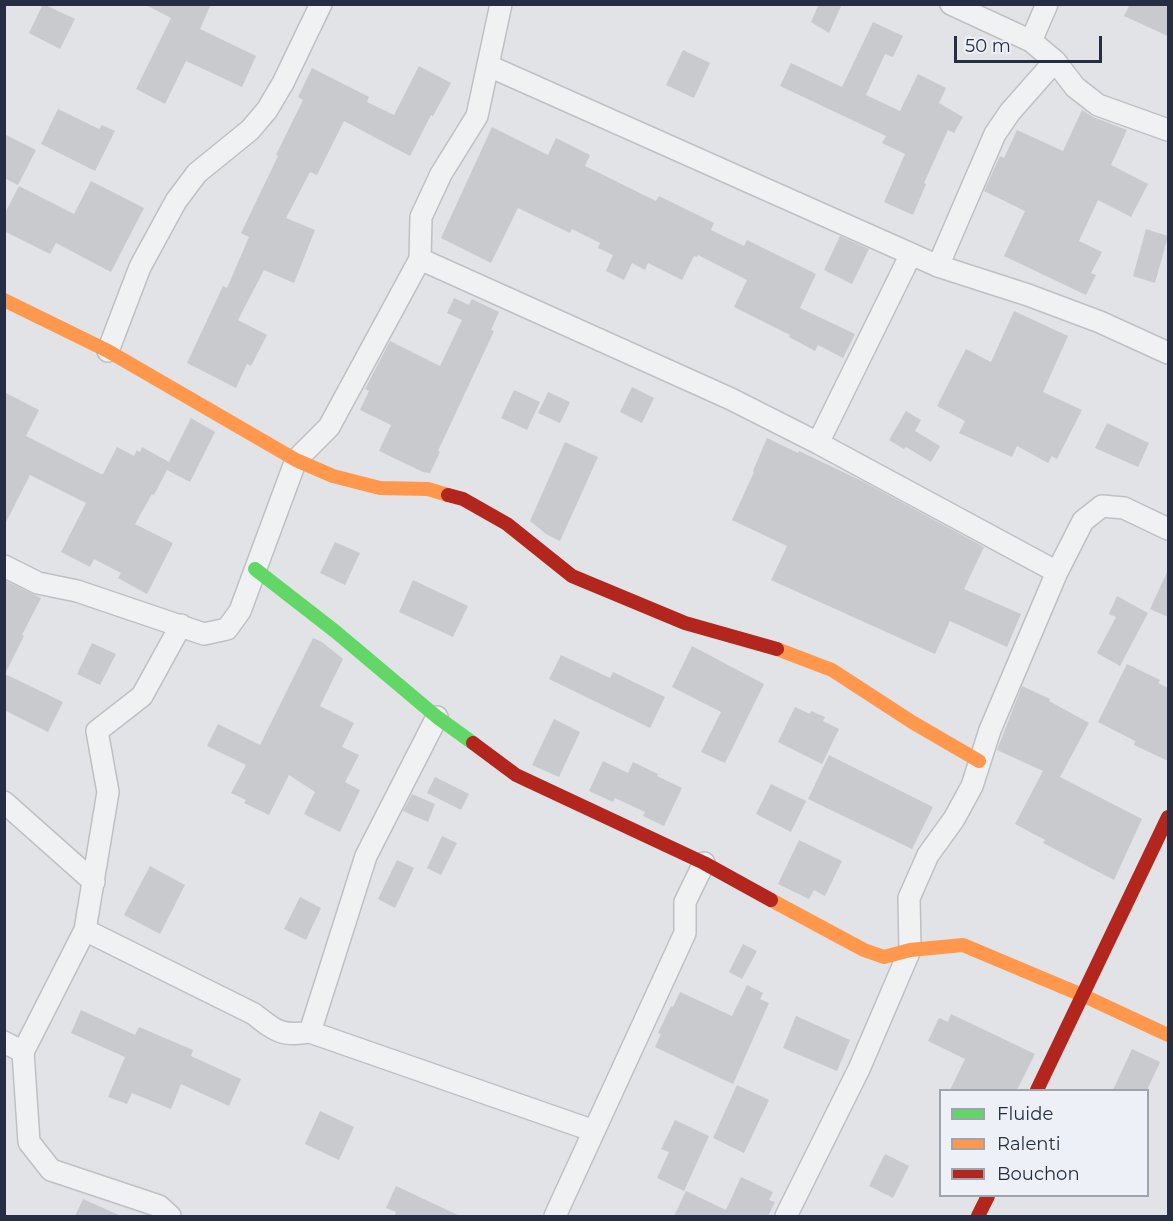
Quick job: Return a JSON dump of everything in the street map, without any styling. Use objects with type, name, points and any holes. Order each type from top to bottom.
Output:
[{"type":"street","points":[[108,351],[140,267],[176,201],[197,173],[250,130],[267,110],[283,83],[321,4]]},
{"type":"street","points":[[4,566],[38,583],[76,591],[204,634],[227,629],[240,611],[296,460],[329,427],[420,259],[421,217],[441,174],[477,116],[501,4]]},
{"type":"street","points":[[951,4],[1031,41],[1055,61],[1075,87],[1098,105],[1168,130]]},
{"type":"street","points":[[1031,41],[1047,4]]},
{"type":"street","points":[[938,266],[995,134],[1010,112],[1055,61]]},
{"type":"street","points":[[489,66],[938,266],[1028,295],[1100,322],[1168,353]]},
{"type":"street","points":[[818,443],[911,254]]},
{"type":"street","points":[[420,259],[731,399],[1058,572]]},
{"type":"street","points":[[4,300],[108,351],[296,460],[333,477],[380,488],[428,489],[463,499],[507,524],[572,576],[685,623],[775,648],[832,670],[912,722],[979,761]]},
{"type":"street","points":[[786,1216],[859,1069],[910,950],[909,898],[928,855],[954,819],[972,786],[990,730],[1058,572],[1083,521],[1102,506],[1124,508],[1168,529]]},
{"type":"street","points":[[255,569],[336,632],[437,717],[516,775],[704,863],[864,950],[884,957],[910,950],[963,945],[1082,995],[1168,1035]]},
{"type":"street","points":[[170,1216],[159,1206],[51,1170],[29,1142],[14,1047],[85,930],[108,792],[97,731],[142,696],[181,625]]},
{"type":"street","points":[[310,1032],[366,856],[437,717]]},
{"type":"street","points":[[4,802],[94,882]]},
{"type":"street","points":[[1037,1089],[1168,817]]},
{"type":"street","points":[[555,1216],[685,933],[685,902],[704,863]]},
{"type":"street","points":[[85,930],[254,1014],[275,1031],[292,1035],[310,1032],[594,1131]]},
{"type":"street","points":[[978,1216],[988,1197]]},
{"type":"building","points":[[43,4],[75,19],[60,49],[29,33]]},
{"type":"building","points":[[144,4],[211,4],[200,29],[256,56],[242,87],[186,61],[165,104],[136,89],[171,18]]},
{"type":"building","points":[[819,4],[842,4],[829,33],[811,22]]},
{"type":"building","points":[[1130,4],[1168,4],[1168,36],[1124,16]]},
{"type":"building","points":[[873,22],[903,36],[893,57],[885,54],[866,95],[900,111],[918,74],[946,88],[939,103],[963,117],[954,133],[948,130],[924,183],[926,184],[913,215],[884,202],[905,154],[882,143],[886,136],[780,86],[791,63],[842,87]]},
{"type":"building","points":[[683,50],[710,63],[694,98],[666,85]]},
{"type":"building","points":[[419,66],[451,83],[410,156],[344,121],[317,175],[310,172],[286,218],[315,230],[294,283],[264,270],[238,320],[267,335],[251,366],[247,364],[236,388],[187,363],[223,286],[227,288],[249,237],[241,233],[303,100],[298,97],[312,68],[369,97],[367,102],[394,115]]},
{"type":"building","points":[[58,109],[99,129],[102,125],[115,131],[95,171],[41,144]]},
{"type":"building","points":[[1082,110],[1093,117],[1127,130],[1111,165],[1148,184],[1131,217],[1098,200],[1079,241],[1102,252],[1091,273],[1096,275],[1086,295],[1004,256],[1025,211],[984,191],[1000,156],[1004,158],[1017,130],[1063,151]]},
{"type":"building","points":[[492,127],[548,155],[556,138],[590,155],[585,166],[656,201],[659,196],[714,223],[711,230],[744,246],[747,240],[816,274],[800,308],[855,334],[843,358],[818,345],[815,351],[789,337],[790,335],[734,307],[747,280],[698,255],[694,256],[682,280],[648,263],[645,270],[632,263],[624,280],[606,271],[613,255],[598,248],[600,243],[572,229],[570,233],[518,208],[491,263],[441,238]]},
{"type":"building","points":[[4,134],[36,150],[18,185],[4,178]]},
{"type":"building","points":[[91,181],[144,208],[111,272],[56,243],[50,254],[4,231],[4,215],[19,186],[74,214]]},
{"type":"building","points":[[1146,229],[1168,236],[1155,283],[1133,276]]},
{"type":"building","points":[[840,236],[869,249],[852,284],[824,270]]},
{"type":"building","points":[[454,298],[469,305],[472,299],[499,312],[491,330],[494,331],[438,451],[440,452],[430,473],[423,472],[379,451],[391,425],[360,410],[369,391],[365,389],[390,341],[440,366],[462,320],[447,313]]},
{"type":"building","points":[[1014,311],[1068,336],[1043,392],[1082,410],[1057,459],[1052,456],[1048,463],[1017,446],[1012,457],[959,433],[965,421],[937,406],[966,349],[991,362]]},
{"type":"building","points":[[632,387],[654,398],[642,423],[620,412]]},
{"type":"building","points":[[514,390],[540,402],[527,430],[501,418]]},
{"type":"building","points":[[4,392],[39,410],[26,436],[101,474],[117,447],[134,456],[137,450],[140,452],[142,447],[169,462],[191,418],[215,432],[190,482],[167,470],[135,524],[173,543],[147,594],[118,578],[121,573],[94,559],[90,567],[61,552],[86,503],[30,475],[4,526]]},
{"type":"building","points":[[548,392],[570,402],[560,423],[538,413]]},
{"type":"building","points":[[906,411],[921,420],[915,431],[940,446],[931,462],[889,440]]},
{"type":"building","points":[[1107,423],[1149,443],[1138,467],[1095,448]]},
{"type":"building","points":[[767,438],[866,483],[984,547],[964,589],[1021,614],[1007,647],[950,621],[935,654],[771,580],[787,546],[732,520]]},
{"type":"building","points":[[565,442],[598,457],[560,541],[546,534],[530,521]]},
{"type":"building","points":[[335,542],[360,553],[345,585],[320,573]]},
{"type":"building","points":[[1168,570],[1168,617],[1150,609]]},
{"type":"building","points":[[4,580],[41,598],[5,674],[63,702],[48,732],[4,710]]},
{"type":"building","points":[[413,580],[468,606],[453,637],[399,612]]},
{"type":"building","points":[[1117,596],[1148,613],[1120,666],[1097,653],[1116,617],[1109,614]]},
{"type":"building","points":[[313,638],[322,642],[343,659],[320,706],[354,723],[342,747],[359,755],[345,782],[360,790],[340,832],[304,814],[315,792],[289,775],[269,815],[244,803],[246,800],[231,793],[246,765],[207,746],[218,724],[260,745]]},
{"type":"building","points":[[92,643],[116,654],[100,685],[77,674]]},
{"type":"building","points":[[692,646],[764,684],[725,763],[701,752],[721,712],[672,687]]},
{"type":"building","points":[[561,655],[610,678],[613,672],[665,697],[650,728],[549,679]]},
{"type":"building","points":[[1127,664],[1160,680],[1158,683],[1168,688],[1168,761],[1134,745],[1135,741],[1098,722]]},
{"type":"building","points":[[1022,686],[1050,699],[1049,701],[1089,723],[1060,777],[1142,819],[1114,880],[1043,843],[1045,840],[1015,824],[1043,771],[997,750]]},
{"type":"building","points":[[795,707],[810,714],[811,711],[825,717],[823,721],[839,729],[822,764],[778,742]]},
{"type":"building","points":[[554,719],[580,732],[559,777],[532,765]]},
{"type":"building","points":[[829,755],[933,807],[912,849],[808,799]]},
{"type":"building","points":[[603,761],[628,773],[633,762],[682,788],[664,826],[643,816],[645,812],[615,798],[613,802],[589,791]]},
{"type":"building","points":[[435,777],[469,794],[461,810],[427,793]]},
{"type":"building","points":[[771,784],[806,801],[791,832],[756,814]]},
{"type":"building","points":[[412,794],[435,804],[428,822],[403,811]]},
{"type":"building","points":[[442,836],[457,843],[441,875],[427,868]]},
{"type":"building","points":[[799,840],[842,861],[825,896],[814,890],[809,899],[778,884]]},
{"type":"building","points":[[397,860],[414,868],[395,908],[378,899]]},
{"type":"building","points":[[150,866],[185,885],[160,934],[124,915]]},
{"type":"building","points":[[300,897],[321,908],[306,940],[284,929]]},
{"type":"building","points":[[743,944],[757,951],[742,979],[729,972]]},
{"type":"building","points":[[747,985],[763,993],[760,999],[769,1003],[733,1084],[655,1047],[661,1034],[658,1033],[680,992],[732,1016]]},
{"type":"building","points":[[81,1010],[135,1035],[139,1027],[193,1050],[191,1056],[241,1079],[229,1106],[181,1084],[171,1109],[132,1093],[127,1104],[108,1097],[125,1057],[71,1033]]},
{"type":"building","points":[[951,1014],[1035,1054],[1018,1089],[950,1089],[965,1059],[928,1041],[939,1018],[948,1022]]},
{"type":"building","points":[[796,1016],[850,1040],[837,1071],[783,1048]]},
{"type":"building","points":[[1132,1049],[1160,1062],[1147,1089],[1113,1089]]},
{"type":"building","points":[[737,1085],[769,1100],[744,1153],[713,1138]]},
{"type":"building","points":[[320,1111],[354,1127],[339,1160],[305,1144]]},
{"type":"building","points":[[675,1120],[709,1136],[684,1191],[657,1178],[669,1152],[661,1149]]},
{"type":"building","points":[[885,1154],[909,1166],[893,1198],[869,1186]]},
{"type":"building","points":[[741,1177],[773,1192],[769,1200],[775,1202],[768,1216],[674,1216],[686,1191],[726,1210]]},
{"type":"building","points":[[396,1186],[460,1216],[395,1216],[396,1212],[386,1208]]},
{"type":"building","points":[[83,1199],[121,1216],[75,1216]]},
{"type":"traffic: fast","points":[[255,569],[336,632],[437,717],[473,743]]},
{"type":"traffic: slow","points":[[4,300],[108,351],[296,460],[333,476],[380,488],[428,489],[448,495]]},
{"type":"traffic: slow","points":[[777,649],[832,670],[912,722],[979,761]]},
{"type":"traffic: slow","points":[[771,900],[864,950],[884,957],[910,950],[963,945],[1082,995],[1168,1035]]},
{"type":"traffic: jam","points":[[448,495],[463,499],[507,524],[572,576],[685,623],[777,649]]},
{"type":"traffic: jam","points":[[473,743],[516,775],[704,863],[771,900]]},
{"type":"traffic: jam","points":[[1037,1089],[1168,817]]},
{"type":"traffic: jam","points":[[978,1216],[988,1197]]}]
